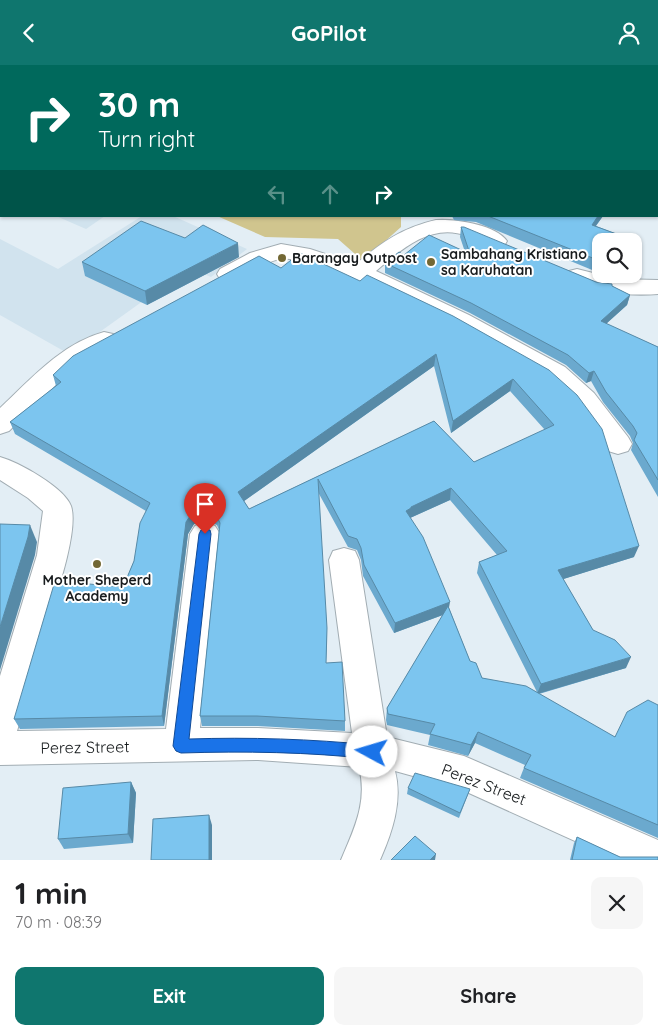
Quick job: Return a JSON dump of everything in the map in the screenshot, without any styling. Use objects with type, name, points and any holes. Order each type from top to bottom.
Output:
[{"type":"street","points":[[360,273],[412,233],[431,227],[447,226],[467,229],[518,251]]},
{"type":"street","points":[[205,286],[258,258],[281,251],[302,254],[360,273],[425,301],[455,319],[488,334],[561,377],[582,398],[618,444]]},
{"type":"street","points":[[560,269],[602,285],[629,289],[652,287]]},
{"type":"street","points":[[0,424],[66,361],[127,328]]},
{"type":"street","points":[[0,467],[38,490],[57,507],[57,524],[52,555],[0,732]]},
{"type":"street","points":[[181,746],[205,534]]},
{"type":"street","points":[[344,560],[372,752],[379,777],[376,823],[370,844],[360,860]]},
{"type":"street","name":"Perez Street","points":[[0,749],[258,744],[328,747],[394,754],[464,773],[658,859]]},
{"type":"shaded area","points":[[58,217],[104,217],[86,229]]},
{"type":"shaded area","points":[[140,217],[175,217],[247,249],[211,277],[189,268],[69,354],[0,315],[0,239],[58,269]]},
{"type":"shaded area","points":[[219,217],[401,217],[401,227],[363,261],[338,239],[265,237]]},
{"type":"building","points":[[490,217],[597,217],[592,225],[614,233],[592,233],[592,258]]},
{"type":"building","points":[[141,221],[185,238],[203,225],[238,243],[145,291],[82,262]]},
{"type":"building","points":[[461,227],[592,280],[592,283],[612,284],[612,286],[630,295],[601,321],[658,347],[658,480],[634,440],[637,433],[633,426],[606,392],[594,371],[589,373],[568,355],[471,303],[385,263],[399,252],[404,255],[429,235],[470,254]]},
{"type":"building","points":[[300,253],[360,281],[367,275],[453,316],[549,370],[577,395],[602,429],[639,546],[558,570],[593,630],[615,640],[631,657],[541,684],[479,562],[507,551],[451,488],[406,511],[423,537],[450,602],[395,623],[364,565],[361,548],[357,539],[348,536],[318,479],[327,628],[326,663],[342,662],[345,721],[257,716],[200,716],[220,523],[215,513],[204,509],[192,513],[186,522],[162,716],[14,719],[55,581],[123,587],[134,561],[140,523],[150,503],[10,422],[61,382],[53,375],[73,356],[259,256],[281,268]],"holes":[[[436,354],[453,421],[513,379],[554,425],[474,462],[434,421],[249,509],[238,492]]]},
{"type":"building","points":[[0,524],[30,525],[0,627]]},
{"type":"building","points":[[448,606],[470,661],[476,663],[482,678],[526,686],[615,737],[627,712],[648,700],[658,705],[658,825],[524,768],[531,755],[478,732],[471,745],[430,734],[435,724],[388,714],[387,708]]},
{"type":"building","points":[[415,773],[470,789],[460,813],[408,788]]},
{"type":"building","points":[[131,782],[128,834],[58,839],[63,788]]},
{"type":"building","points":[[209,815],[209,860],[151,860],[153,819]]},
{"type":"building","points":[[415,836],[436,854],[430,860],[391,860]]},
{"type":"building","points":[[577,837],[620,857],[658,857],[658,860],[572,860]]},
{"type":"place","name":"Barangay Outpost","points":[[282,258]]},
{"type":"place","name":"Sambahang Kristiano sa Karuhatan","points":[[431,262]]},
{"type":"place","name":"Mother Sheperd Academy","points":[[97,564]]},
{"type":"route","points":[[205,534],[181,746],[258,744],[328,747],[372,752]]}]
